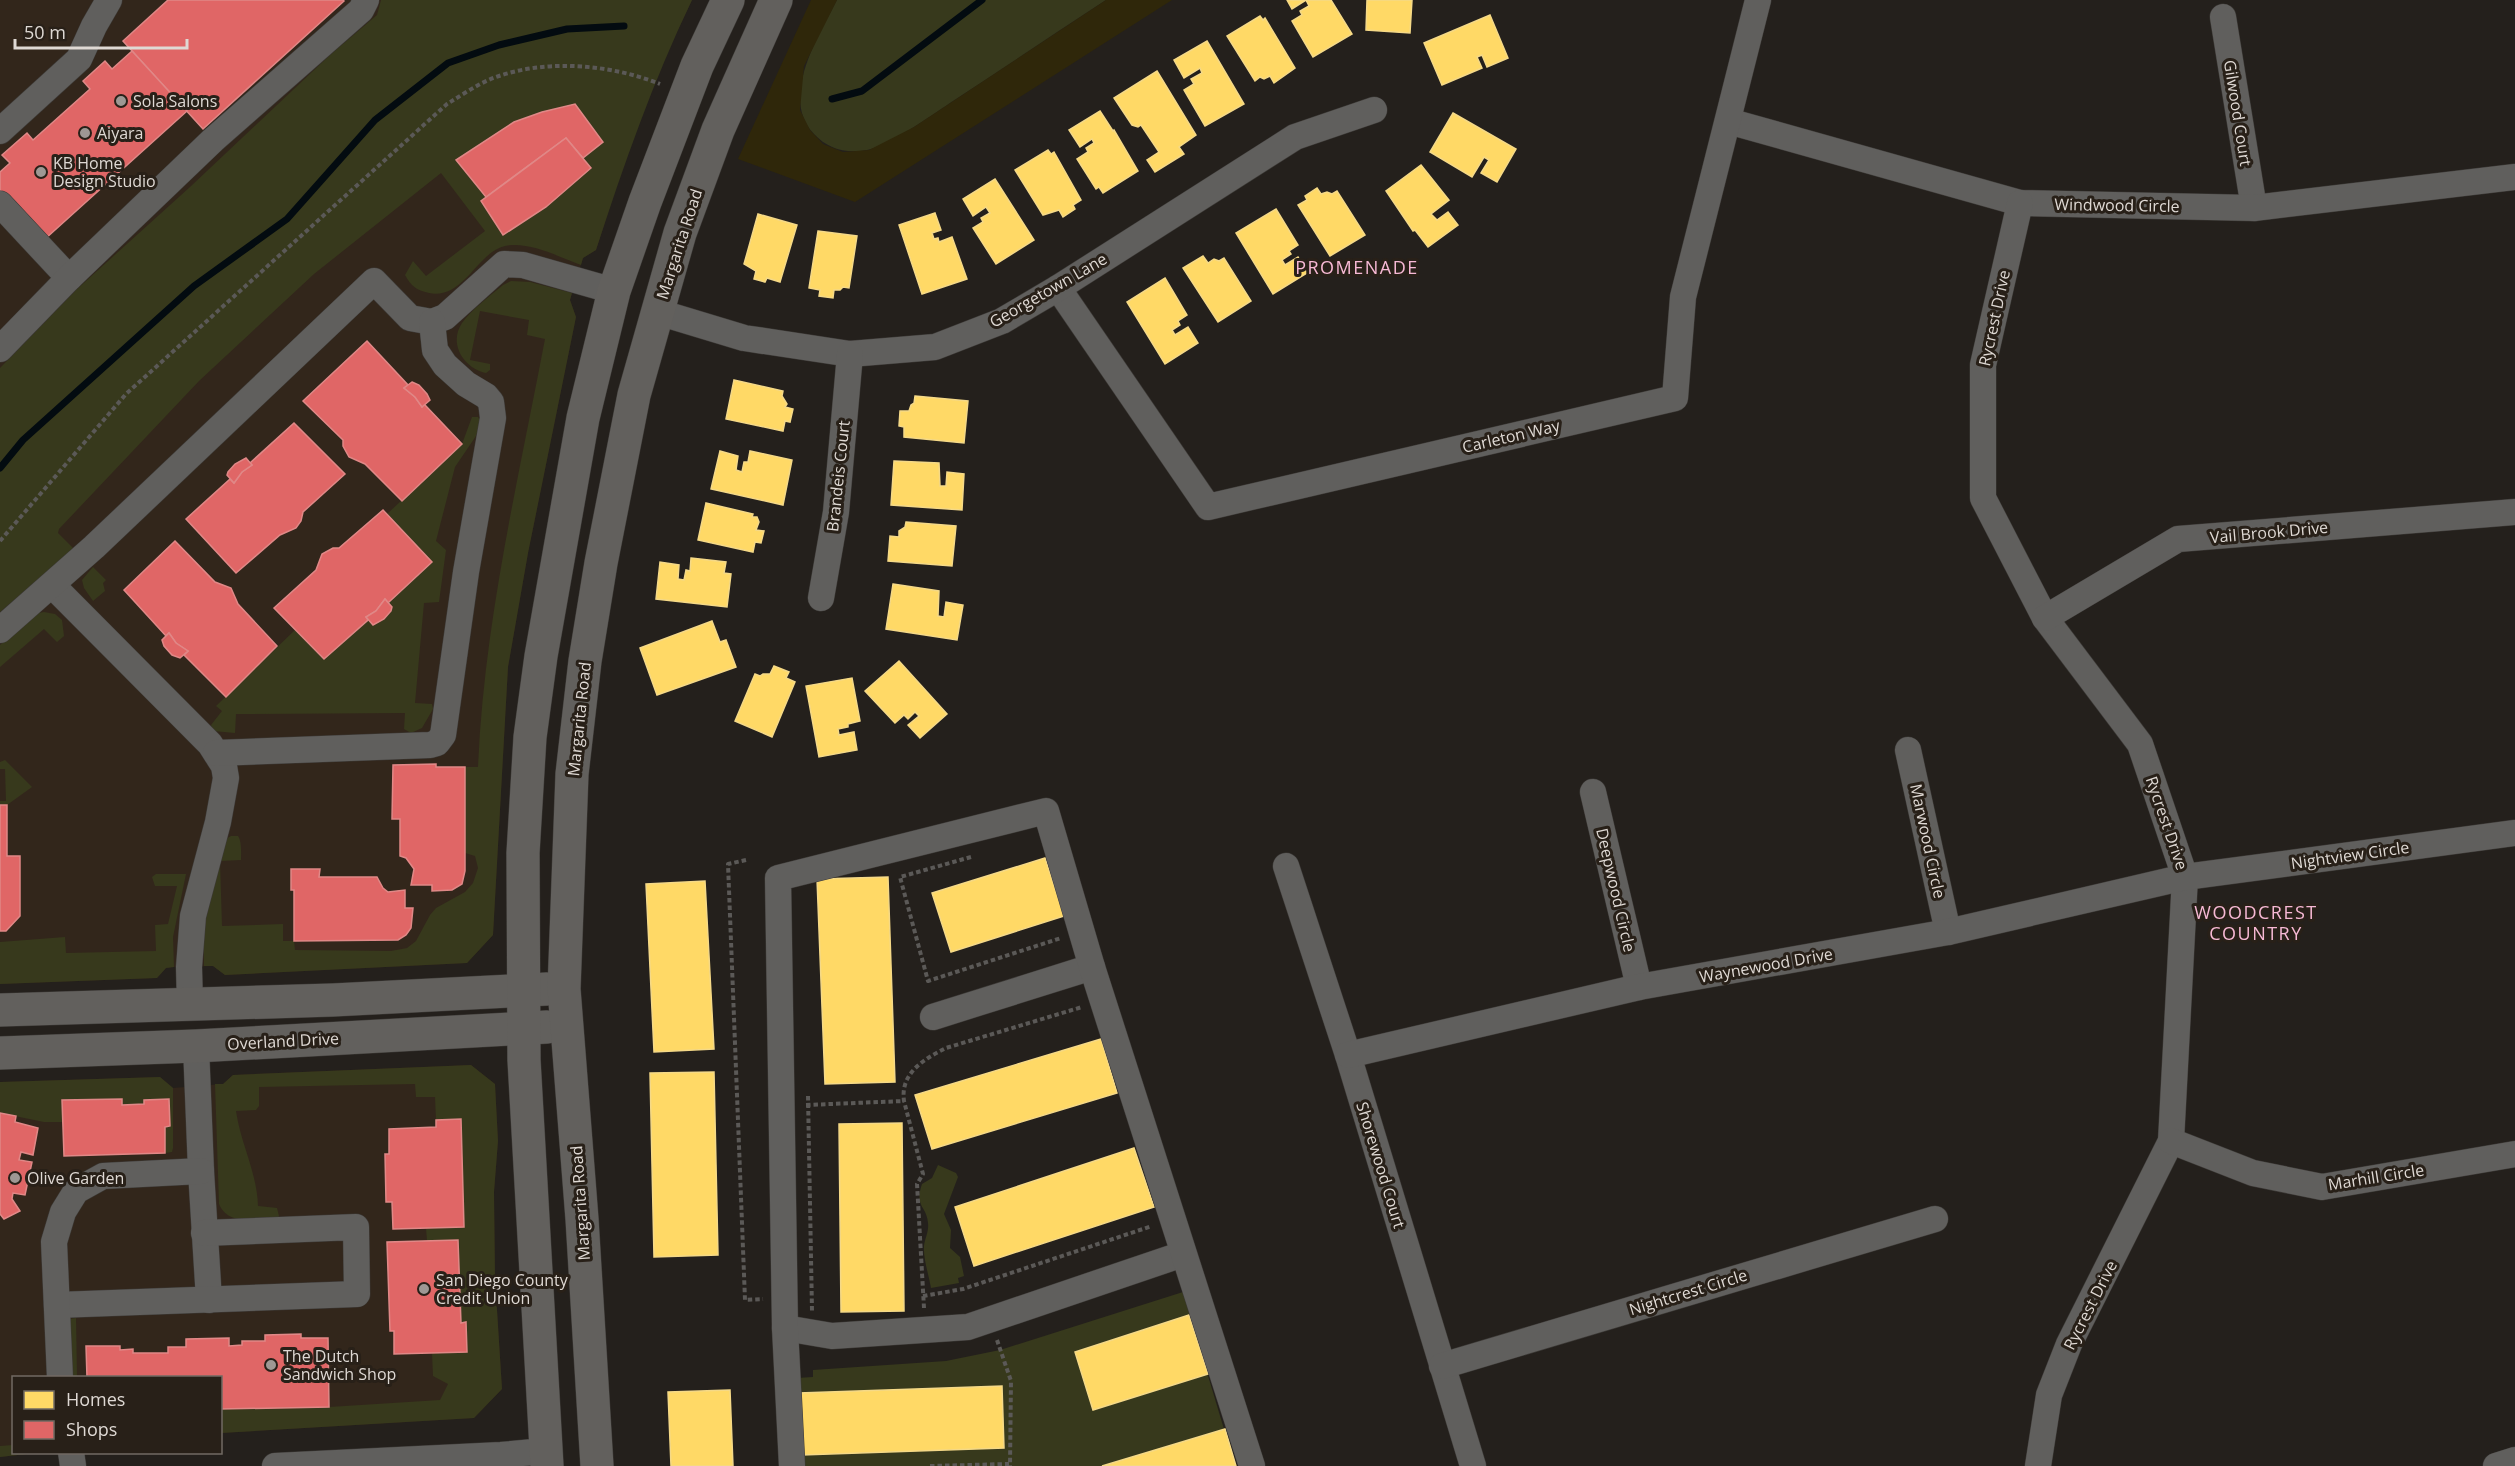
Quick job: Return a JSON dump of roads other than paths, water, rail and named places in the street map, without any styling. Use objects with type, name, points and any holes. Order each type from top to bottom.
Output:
[{"type":"main road","points":[[546,1458],[524,1060],[523,853],[530,737],[541,656],[583,418],[614,291],[697,66],[728,0]]},
{"type":"main road","points":[[658,312],[645,302],[643,286],[646,263],[675,168],[703,93],[740,12],[741,0]]},
{"type":"main road","name":"Margarita Road","points":[[597,1466],[582,1219],[564,988],[572,774],[585,661],[601,563],[634,395],[680,233],[718,130],[776,0]]},
{"type":"main road","points":[[0,1010],[190,1005],[564,988]]},
{"type":"main road","name":"Overland Drive","points":[[0,1053],[196,1046],[567,1026]]},
{"type":"street","points":[[0,131],[79,58],[93,26],[109,0]]},
{"type":"street","points":[[0,349],[69,278],[213,140],[362,10],[366,0]]},
{"type":"street","name":"Carleton Way","points":[[1058,288],[1208,507],[1675,398],[1683,297],[1758,0]]},
{"type":"street","name":"Gilwood Court","points":[[2223,17],[2254,208]]},
{"type":"street","name":"Georgetown Lane","points":[[658,312],[744,338],[850,354],[934,347],[1002,321],[1058,288],[1295,137],[1374,110]]},
{"type":"street","name":"Windwood Circle","points":[[1728,121],[2020,203],[2254,208],[2515,177]]},
{"type":"street","name":"Rycrest Drive","points":[[2020,203],[1983,365],[1983,498],[2044,618],[2140,744],[2185,878],[2172,1140],[2069,1344],[2049,1395],[2038,1466]]},
{"type":"street","points":[[0,204],[69,278]]},
{"type":"street","points":[[0,630],[94,547],[374,281],[410,318],[432,322],[445,317],[504,264],[523,265],[614,291]]},
{"type":"street","points":[[216,753],[430,745],[437,743],[443,735],[466,572],[493,418],[491,402],[486,396],[466,384],[445,365],[435,350],[432,322]]},
{"type":"street","name":"Brandeis Court","points":[[821,598],[836,512],[850,354]]},
{"type":"street","name":"Vail Brook Drive","points":[[2044,618],[2178,539],[2515,512]]},
{"type":"street","points":[[52,585],[216,753],[224,766],[226,778],[218,822],[193,916],[189,967],[190,1005]]},
{"type":"street","name":"Marwood Circle","points":[[1908,750],[1948,932]]},
{"type":"street","name":"Deepwood Circle","points":[[1593,792],[1639,987]]},
{"type":"street","points":[[792,1466],[784,1298],[778,878],[1046,811],[1102,1000],[1252,1466]]},
{"type":"street","name":"Nightview Circle","points":[[2185,878],[2515,833]]},
{"type":"street","name":"Shorewood Court","points":[[1286,866],[1348,1055],[1473,1466]]},
{"type":"street","name":"Waynewood Drive","points":[[1348,1055],[1639,987],[1948,932],[2185,878]]},
{"type":"street","points":[[933,1017],[1092,967]]},
{"type":"street","points":[[196,1046],[209,1300]]},
{"type":"street","name":"Marhill Circle","points":[[2172,1140],[2253,1173],[2322,1187],[2515,1154]]},
{"type":"street","points":[[60,1376],[54,1242],[63,1212],[76,1191],[103,1176],[201,1171]]},
{"type":"street","name":"Nightcrest Circle","points":[[1442,1366],[1935,1219]]},
{"type":"street","points":[[57,1305],[357,1294],[356,1227],[204,1233]]},
{"type":"street","points":[[785,1328],[832,1336],[968,1327],[1183,1254]]},
{"type":"street","points":[[274,1466],[501,1455],[546,1458]]},
{"type":"street","points":[[2496,1466],[2515,1460]]},
{"type":"waterway","points":[[832,99],[862,91],[982,0]]},
{"type":"waterway","points":[[0,468],[23,440],[194,286],[287,219],[375,120],[448,63],[499,45],[567,29],[624,26]]},
{"type":"place","name":"Sola Salons","points":[[121,101]]},
{"type":"place","name":"Aiyara","points":[[85,133]]},
{"type":"place","name":"KB Home Design Studio","points":[[41,172]]},
{"type":"place","name":"Olive Garden","points":[[15,1178]]},
{"type":"place","name":"San Diego County Credit Union","points":[[424,1289]]},
{"type":"place","name":"The Dutch Sandwich Shop","points":[[271,1365]]},
{"type":"district","name":"PROMENADE","points":[[1357,268]]},
{"type":"district","name":"WOODCREST COUNTRY","points":[[2256,923]]}]
